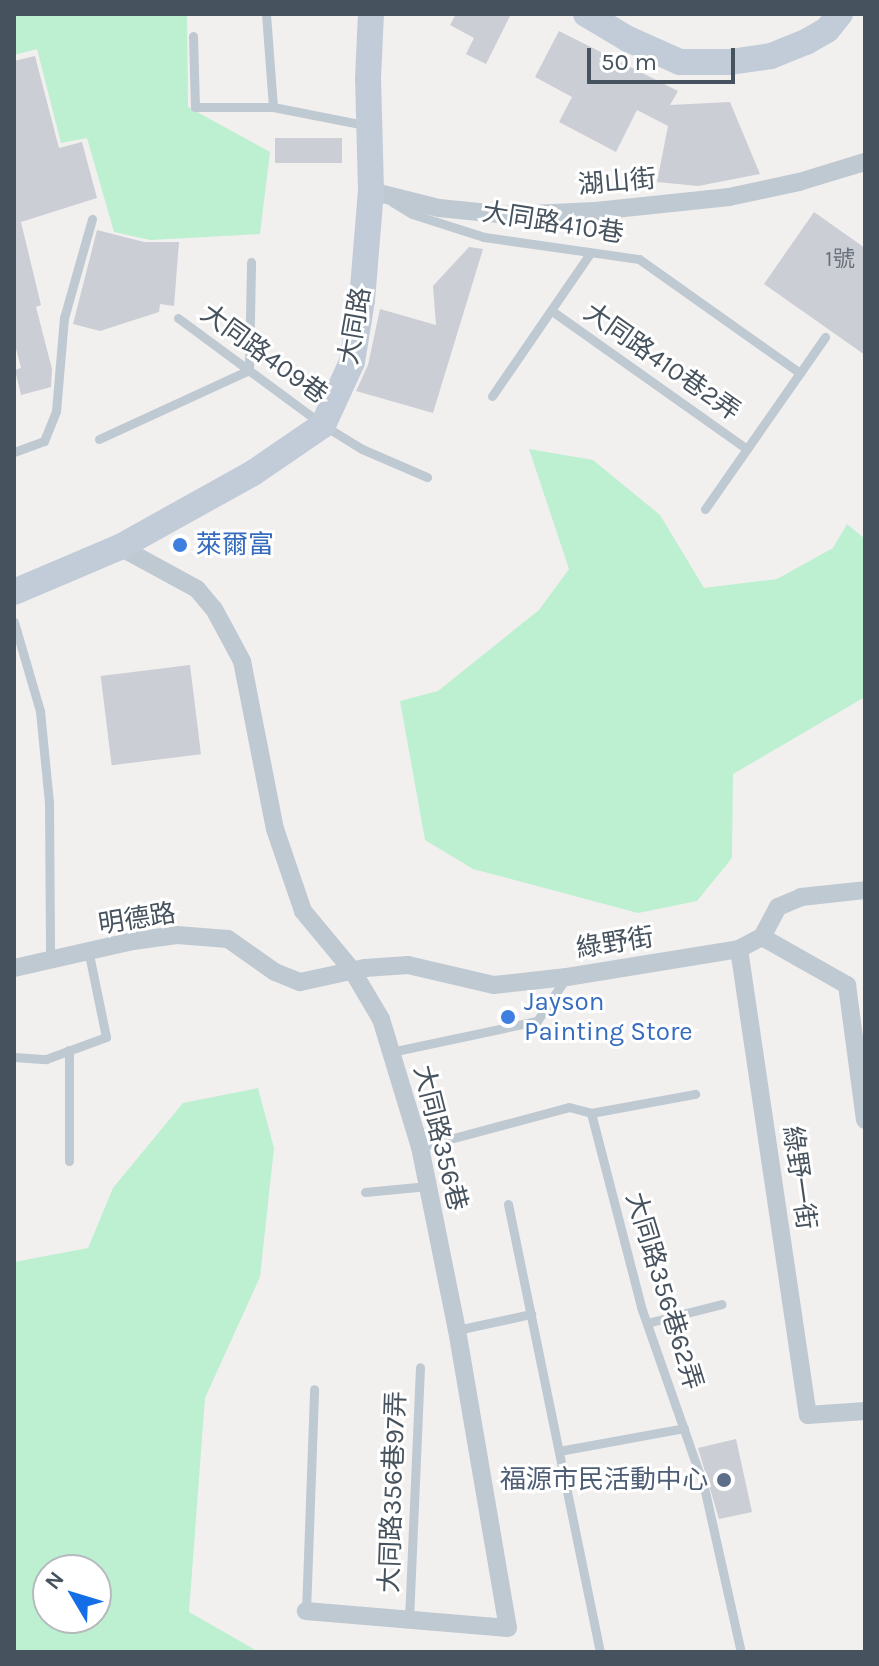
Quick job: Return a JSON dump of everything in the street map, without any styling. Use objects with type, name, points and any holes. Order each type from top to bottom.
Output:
[{"type":"street","name":"大同路","points":[[323,425],[352,362],[362,300],[371,191],[368,125],[371,14]]},
{"type":"street","points":[[586,14],[628,39],[680,62],[730,62],[771,56],[827,30],[840,14]]},
{"type":"street","name":"湖山街","points":[[371,191],[439,208],[509,215],[596,211],[729,197],[799,182],[865,162]]},
{"type":"street","points":[[14,592],[120,547],[253,473],[323,425]]},
{"type":"street","name":"大同路356巷","points":[[120,547],[197,589],[214,609],[242,661],[275,829],[303,911],[352,970],[381,1019],[420,1147],[457,1330],[508,1628],[306,1611]]},
{"type":"street","name":"綠野街","points":[[352,970],[408,965],[494,985],[567,977],[739,949],[762,937],[778,907],[801,897],[865,890]]},
{"type":"street","name":"明德路","points":[[14,968],[89,954],[133,941],[177,935],[228,939],[275,972],[300,982],[352,970]]},
{"type":"street","points":[[762,937],[847,985],[865,1120]]},
{"type":"street","name":"綠野一街","points":[[739,949],[808,1415],[865,1411]]},
{"type":"lane","points":[[266,14],[273,107]]},
{"type":"lane","points":[[193,36],[195,107],[273,107],[368,125]]},
{"type":"lane","name":"大同路410巷","points":[[371,191],[412,214],[484,237],[589,255],[639,259],[800,373]]},
{"type":"lane","points":[[14,452],[44,441],[56,411],[64,318],[92,219]]},
{"type":"lane","points":[[492,396],[589,255]]},
{"type":"lane","points":[[99,439],[249,370],[251,262]]},
{"type":"lane","name":"大同路410巷2弄","points":[[552,311],[747,449]]},
{"type":"lane","name":"大同路409巷","points":[[178,318],[323,425],[362,449],[427,477]]},
{"type":"lane","points":[[705,509],[825,337]]},
{"type":"lane","points":[[14,622],[40,711],[49,803],[50,962]]},
{"type":"lane","points":[[14,1057],[46,1059],[106,1037],[89,954]]},
{"type":"lane","points":[[391,1052],[537,1021],[567,977]]},
{"type":"lane","points":[[69,1050],[69,1161]]},
{"type":"lane","points":[[420,1147],[569,1107],[591,1113],[695,1094]]},
{"type":"lane","name":"大同路356巷62弄","points":[[591,1113],[647,1323],[704,1487],[741,1652]]},
{"type":"lane","points":[[365,1192],[428,1186]]},
{"type":"lane","points":[[508,1204],[600,1652]]},
{"type":"lane","points":[[647,1323],[722,1304]]},
{"type":"lane","points":[[457,1330],[531,1314]]},
{"type":"lane","name":"大同路356巷97弄","points":[[409,1619],[420,1367]]},
{"type":"lane","points":[[306,1611],[314,1389]]},
{"type":"lane","points":[[559,1451],[684,1428]]},
{"type":"green space","points":[[14,14],[187,14],[188,107],[270,152],[260,234],[150,240],[114,232],[87,138],[61,143],[37,49],[14,55]]},
{"type":"green space","points":[[529,449],[593,460],[660,515],[704,588],[777,579],[833,548],[847,524],[865,539],[865,697],[733,774],[732,858],[697,901],[638,913],[473,869],[425,840],[400,701],[438,691],[539,610],[569,569]]},
{"type":"green space","points":[[258,1088],[274,1148],[260,1277],[205,1398],[189,1612],[259,1652],[14,1652],[14,1262],[88,1248],[113,1188],[183,1103]]},
{"type":"building","points":[[456,14],[511,14],[486,64],[466,54],[474,38],[450,25]]},
{"type":"building","points":[[559,31],[678,91],[670,105],[730,102],[760,174],[698,186],[657,182],[668,126],[637,110],[616,152],[559,122],[572,97],[535,77]]},
{"type":"building","points":[[35,56],[59,148],[82,142],[97,198],[21,222],[41,305],[36,307],[52,369],[51,387],[21,395],[15,370],[21,368],[14,341],[14,61]]},
{"type":"building","points":[[275,138],[342,138],[342,163],[275,163]]},
{"type":"building","points":[[814,212],[865,248],[865,355],[764,284]]},
{"type":"building","points":[[97,230],[144,242],[179,242],[174,306],[160,304],[159,312],[100,331],[73,324]]},
{"type":"building","points":[[469,247],[483,249],[433,413],[356,391],[368,365],[380,309],[436,325],[433,286]]},
{"type":"building","points":[[190,665],[201,754],[112,765],[101,676]]},
{"type":"building","name":"福源市民活動中心","points":[[736,1439],[752,1512],[719,1519],[698,1448]]},
{"type":"place","name":"萊爾富","points":[[180,545]]},
{"type":"place","name":"Jayson Painting Store","points":[[508,1017]]},
{"type":"place","name":"福源市民活動中心","points":[[724,1480]]}]
